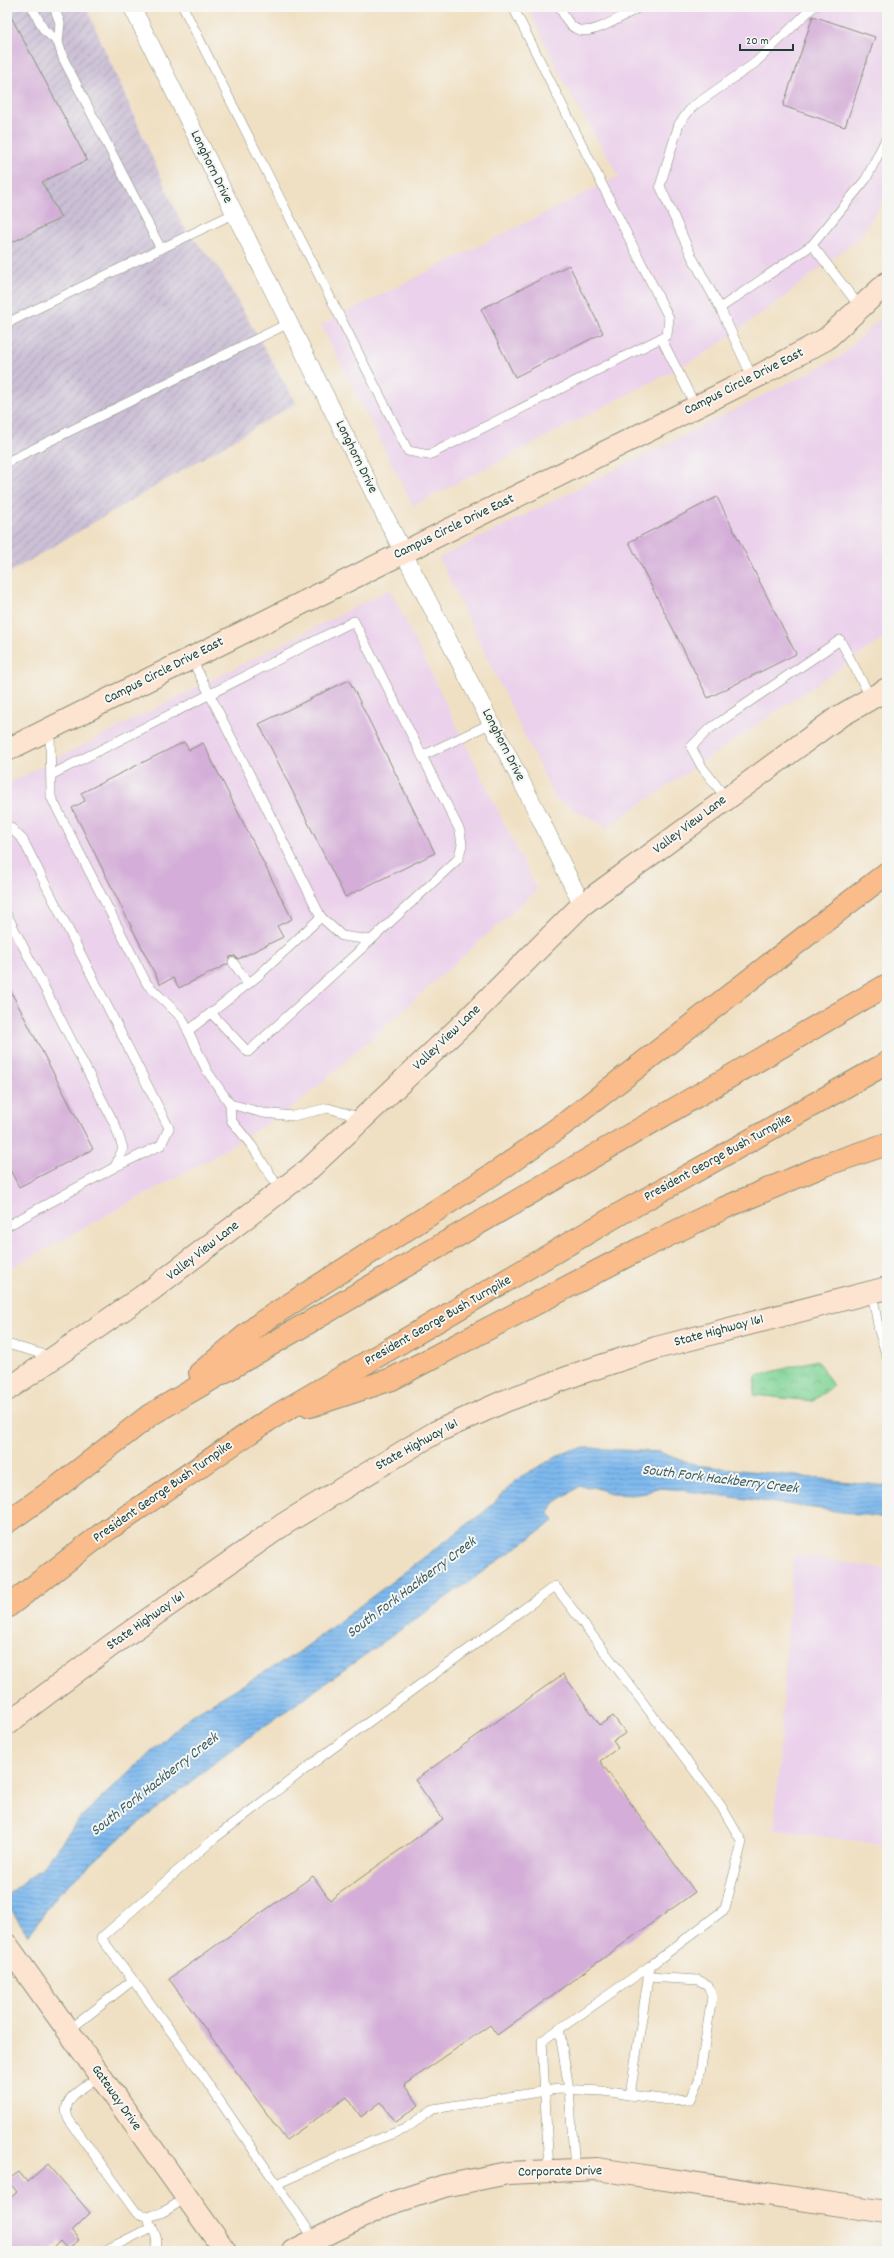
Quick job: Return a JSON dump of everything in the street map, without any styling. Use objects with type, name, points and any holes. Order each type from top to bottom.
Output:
[{"type":"highway","points":[[7,1522],[60,1485],[150,1415],[262,1322],[500,1169],[568,1122],[887,873]]},
{"type":"highway","points":[[150,1415],[887,984]]},
{"type":"highway","name":"President George Bush Turnpike","points":[[7,1607],[108,1530],[267,1421],[616,1216],[887,1063]]},
{"type":"highway","points":[[267,1421],[392,1379],[638,1250],[724,1208],[825,1165],[887,1144]]},
{"type":"main road","name":"Campus Circle Drive East","points":[[7,750],[753,378],[826,339],[861,309],[887,283]]},
{"type":"main road","name":"Valley View Lane","points":[[7,1390],[150,1291],[308,1169],[464,1022],[582,905],[837,718],[879,694]]},
{"type":"main road","name":"State Highway 161","points":[[7,1724],[109,1647],[284,1524],[436,1432],[505,1401],[580,1373],[641,1353],[766,1318],[879,1290]]},
{"type":"main road","name":"Gateway Drive","points":[[7,1945],[224,2251]]},
{"type":"main road","name":"Corporate Drive","points":[[293,2251],[386,2205],[444,2186],[508,2173],[597,2169],[887,2212]]},
{"type":"street","name":"Longhorn Drive","points":[[132,7],[403,552],[492,723],[582,905]]},
{"type":"lane","points":[[32,7],[44,30],[58,42]]},
{"type":"lane","points":[[54,7],[60,23],[58,42],[62,58],[161,249]]},
{"type":"lane","points":[[183,7],[408,452],[429,455],[667,335],[669,318],[513,7]]},
{"type":"lane","points":[[560,7],[567,22],[579,30],[594,30],[640,7]]},
{"type":"lane","points":[[753,378],[720,308],[692,257],[660,186],[679,124],[692,107],[755,64],[813,7]]},
{"type":"lane","points":[[720,308],[812,245],[866,179],[887,137]]},
{"type":"lane","points":[[7,323],[235,213]]},
{"type":"lane","points":[[812,245],[861,309]]},
{"type":"lane","points":[[7,462],[289,323]]},
{"type":"lane","points":[[661,338],[696,406]]},
{"type":"lane","points":[[51,775],[354,621],[460,831],[462,845],[458,859],[248,1052],[211,1013]]},
{"type":"lane","points":[[726,798],[702,767],[691,747],[708,730],[840,640],[879,694]]},
{"type":"lane","points":[[191,658],[321,917],[342,936],[371,940]]},
{"type":"lane","points":[[422,756],[492,723]]},
{"type":"lane","points":[[50,728],[52,797],[147,984],[182,1018],[207,1071],[230,1104],[231,1120],[252,1146],[280,1190]]},
{"type":"lane","points":[[7,828],[10,827],[23,840],[169,1128],[161,1145],[115,1166],[7,1226]]},
{"type":"lane","points":[[7,914],[115,1126],[123,1148],[115,1166]]},
{"type":"lane","points":[[188,1031],[248,984],[321,917]]},
{"type":"lane","points":[[233,962],[248,984]]},
{"type":"lane","points":[[230,1104],[263,1113],[293,1116],[328,1108],[362,1118]]},
{"type":"lane","points":[[879,1290],[879,1331],[887,1358]]},
{"type":"lane","points":[[7,1344],[54,1357]]},
{"type":"lane","points":[[315,2240],[189,2056],[101,1938],[215,1838],[329,1751],[556,1586],[721,1806],[742,1842],[725,1909],[650,1966],[542,2041],[546,2091],[549,2171]]},
{"type":"lane","points":[[630,2095],[650,1966]]},
{"type":"lane","points":[[277,2184],[370,2142],[405,2130],[433,2109],[546,2091],[569,2089],[603,2091],[669,2100],[691,2100],[700,2072],[712,1997],[708,1985],[698,1980],[648,1976]]},
{"type":"lane","points":[[68,2031],[133,1980]]},
{"type":"lane","points":[[559,2028],[569,2089],[575,2170]]},
{"type":"lane","points":[[100,2076],[71,2097],[66,2110],[67,2115],[136,2212],[147,2216],[165,2211],[186,2197]]},
{"type":"lane","points":[[147,2216],[158,2244],[155,2251]]},
{"type":"lane","points":[[104,2251],[152,2227]]},
{"type":"lane","points":[[884,2251],[887,2246]]},
{"type":"shaded area","points":[[7,7],[86,7],[182,225],[218,267],[296,403],[7,574]]},
{"type":"shaded area","points":[[528,7],[887,7],[887,195],[860,237],[780,300],[705,354],[413,506],[321,325],[619,176],[561,77]]},
{"type":"shaded area","points":[[887,311],[887,636],[607,827],[555,799],[439,558],[840,357]]},
{"type":"shaded area","points":[[390,589],[537,890],[299,1103],[213,1157],[7,1270],[7,784]]},
{"type":"shaded area","points":[[793,1555],[887,1569],[887,1845],[774,1830]]},
{"type":"green space","points":[[817,1360],[833,1386],[813,1401],[754,1395],[756,1376]]},
{"type":"water","name":"South Fork Hackberry Creek","points":[[588,1448],[659,1452],[694,1465],[887,1486],[887,1518],[673,1489],[656,1488],[646,1493],[632,1495],[614,1494],[593,1487],[580,1486],[554,1503],[548,1513],[554,1521],[228,1752],[121,1837],[58,1894],[28,1935],[7,1903],[7,1895],[41,1869],[81,1817],[190,1716],[299,1652],[484,1512],[520,1477],[569,1450]]},
{"type":"building","points":[[7,9],[87,160],[42,182],[61,218],[7,245]]},
{"type":"building","points":[[813,16],[875,37],[845,127],[783,106]]},
{"type":"building","points":[[569,265],[603,333],[515,377],[481,309]]},
{"type":"building","points":[[717,497],[796,654],[708,698],[629,542]]},
{"type":"building","points":[[349,680],[435,853],[345,897],[259,724]]},
{"type":"building","points":[[184,742],[189,750],[203,743],[292,919],[277,926],[283,937],[238,959],[235,956],[230,957],[228,964],[179,988],[173,978],[160,984],[72,808],[85,801],[81,793]]},
{"type":"building","points":[[7,984],[93,1149],[19,1187],[7,1164]]},
{"type":"building","points":[[563,1674],[600,1725],[613,1716],[626,1733],[613,1741],[618,1748],[600,1761],[695,1892],[497,2035],[490,2025],[404,2085],[419,2105],[396,2122],[381,2102],[361,2117],[347,2097],[286,2140],[169,1979],[313,1876],[330,1900],[443,1819],[415,1780]]},
{"type":"building","points":[[48,2164],[90,2213],[72,2231],[79,2240],[68,2250],[60,2241],[50,2251],[7,2251],[7,2201],[17,2192],[7,2180],[19,2172],[27,2182]]}]
